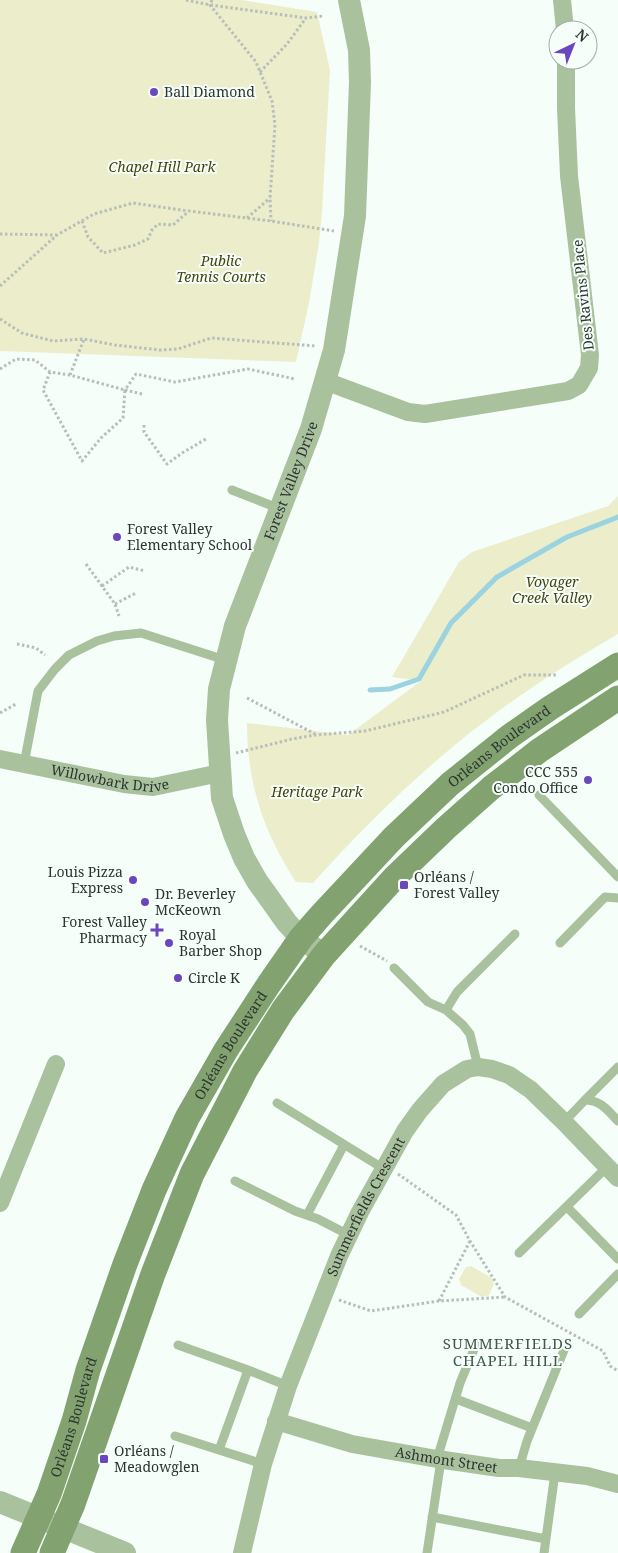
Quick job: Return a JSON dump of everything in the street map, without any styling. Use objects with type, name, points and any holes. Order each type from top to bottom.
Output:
[{"type":"main road","name":"Orléans Boulevard","points":[[23,1553],[49,1494],[74,1421],[88,1370],[146,1208],[187,1118],[226,1050],[269,984],[322,914],[394,837],[450,784],[510,736],[618,665]]},
{"type":"main road","name":"Orléans Boulevard","points":[[52,1553],[73,1504],[167,1236],[196,1166],[260,1045],[324,955],[401,871],[467,808],[540,750],[618,698]]},
{"type":"street","name":"Forest Valley Drive","points":[[324,955],[302,938],[287,923],[257,881],[244,858],[222,798],[216,720],[218,689],[235,626],[311,429],[334,350],[355,216],[360,82],[359,50],[349,0]]},
{"type":"street","points":[[562,0],[564,20]]},
{"type":"street","name":"Des Ravins Place","points":[[325,381],[408,412],[425,414],[568,391],[579,385],[589,368],[590,356],[569,176],[566,70]]},
{"type":"street","name":"Willowbark Drive","points":[[0,759],[124,784],[152,787],[183,782],[219,765]]},
{"type":"street","points":[[0,1203],[56,1064]]},
{"type":"street","points":[[478,1067],[492,1069],[521,1082],[564,1122],[612,1173]]},
{"type":"street","name":"Summerfields Crescent","points":[[242,1553],[263,1464],[276,1421],[324,1294],[349,1235],[405,1131],[420,1110],[443,1084],[467,1069],[478,1067]]},
{"type":"street","name":"Ashmont Street","points":[[276,1421],[352,1444],[439,1460],[499,1468],[519,1468],[587,1476],[618,1484]]},
{"type":"street","points":[[0,1502],[125,1553]]},
{"type":"lane","points":[[232,490],[280,509]]},
{"type":"lane","points":[[24,764],[38,691],[69,655],[97,641],[114,636],[141,633],[225,660]]},
{"type":"lane","points":[[539,796],[618,877]]},
{"type":"lane","points":[[560,943],[605,896],[618,898]]},
{"type":"lane","points":[[446,1010],[457,992],[515,934]]},
{"type":"lane","points":[[394,968],[428,1002],[446,1010],[463,1025],[470,1034],[478,1067]]},
{"type":"lane","points":[[564,1122],[618,1067]]},
{"type":"lane","points":[[585,1100],[594,1100],[601,1104],[618,1121]]},
{"type":"lane","points":[[277,1103],[385,1168]]},
{"type":"lane","points":[[307,1215],[344,1145]]},
{"type":"lane","points":[[519,1253],[557,1215],[612,1173]]},
{"type":"lane","points":[[235,1181],[349,1235]]},
{"type":"lane","points":[[567,1207],[618,1259]]},
{"type":"lane","points":[[579,1314],[618,1274]]},
{"type":"lane","points":[[427,1553],[439,1460],[460,1383],[477,1342]]},
{"type":"lane","points":[[178,1345],[288,1386]]},
{"type":"lane","points":[[519,1468],[532,1428],[564,1350]]},
{"type":"lane","points":[[219,1450],[248,1370]]},
{"type":"lane","points":[[456,1399],[532,1428]]},
{"type":"lane","points":[[175,1436],[263,1464]]},
{"type":"lane","points":[[544,1553],[555,1473]]},
{"type":"lane","points":[[432,1517],[546,1539]]},
{"type":"path","points":[[186,0],[306,18],[323,16]]},
{"type":"path","points":[[210,5],[212,0]]},
{"type":"path","points":[[210,5],[256,62],[272,101],[275,125],[270,198],[271,221]]},
{"type":"path","points":[[260,72],[286,44],[306,18]]},
{"type":"path","points":[[247,218],[270,198]]},
{"type":"path","points":[[0,286],[56,235],[94,214],[133,203],[271,221],[325,231],[353,232]]},
{"type":"path","points":[[82,221],[88,237],[103,253],[135,246],[148,239],[152,230],[158,224],[173,225],[189,211]]},
{"type":"path","points":[[0,234],[56,235]]},
{"type":"path","points":[[0,319],[22,333],[53,341],[84,339],[160,350],[178,349],[211,338],[316,346]]},
{"type":"path","points":[[70,376],[84,339]]},
{"type":"path","points":[[0,369],[16,359],[35,360],[50,372],[142,394]]},
{"type":"path","points":[[50,372],[42,390],[82,461],[101,438],[123,418],[125,390],[136,374],[175,382],[248,369],[295,379]]},
{"type":"path","points":[[144,425],[144,432],[166,464],[206,439]]},
{"type":"path","points":[[86,564],[115,604],[119,616]]},
{"type":"path","points":[[102,586],[129,567],[145,571]]},
{"type":"path","points":[[115,604],[136,593]]},
{"type":"path","points":[[17,644],[36,648],[45,656]]},
{"type":"path","points":[[219,765],[292,739],[315,735],[365,732],[444,712],[524,675],[558,674]]},
{"type":"path","points":[[247,698],[315,735]]},
{"type":"path","points":[[0,713],[16,704]]},
{"type":"path","points":[[360,946],[389,962],[394,968]]},
{"type":"path","points":[[385,1168],[456,1215],[505,1297],[603,1351],[610,1366],[618,1371]]},
{"type":"path","points":[[439,1302],[470,1241]]},
{"type":"path","points":[[324,1294],[371,1311],[439,1302],[505,1297]]},
{"type":"green space","name":"Chapel Hill Park","points":[[0,0],[241,0],[317,12],[330,70],[322,212],[309,303],[296,362],[0,351]]},
{"type":"green space","name":"Heritage Park","points":[[618,496],[618,634],[519,696],[464,737],[397,796],[313,883],[296,882],[274,844],[259,806],[250,766],[247,723],[348,735],[421,681],[392,677],[459,562],[472,552],[608,506]]},
{"type":"green space","points":[[471,1266],[492,1278],[494,1284],[489,1295],[482,1297],[461,1285],[459,1279],[466,1267]]},
{"type":"waterway","points":[[370,690],[390,689],[419,679],[451,623],[497,577],[567,537],[618,517]]},
{"type":"place","name":"Ball Diamond","points":[[154,92]]},
{"type":"place","name":"Forest Valley Elementary School","points":[[117,537]]},
{"type":"place","name":"CCC 555 Condo Office","points":[[588,780]]},
{"type":"place","name":"Louis Pizza Express","points":[[133,880]]},
{"type":"place","name":"Orléans / Forest Valley","points":[[404,885]]},
{"type":"place","name":"Dr. Beverley McKeown","points":[[145,902]]},
{"type":"place","name":"Forest Valley Pharmacy","points":[[157,930]]},
{"type":"place","name":"Royal Barber Shop","points":[[169,943]]},
{"type":"place","name":"Circle K","points":[[178,978]]},
{"type":"place","name":"Orléans / Meadowglen","points":[[104,1459]]},
{"type":"district","name":"SUMMERFIELDS CHAPEL HILL","points":[[508,1352]]},
{"type":"park label","name":"Public Tennis Courts","points":[[221,270]]},
{"type":"park label","name":"Voyager Creek Valley","points":[[552,590]]}]
